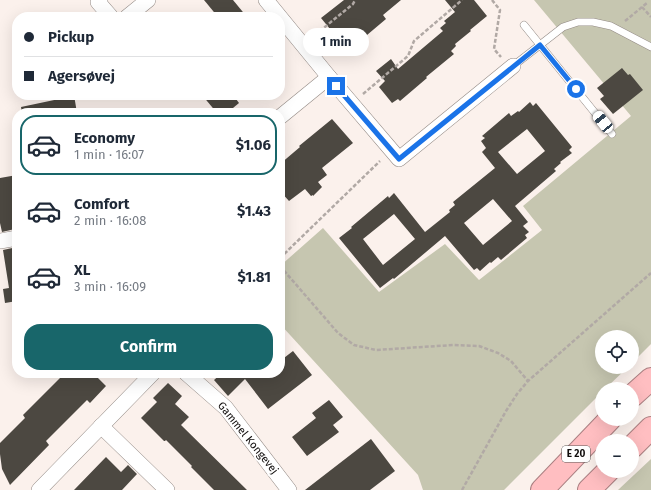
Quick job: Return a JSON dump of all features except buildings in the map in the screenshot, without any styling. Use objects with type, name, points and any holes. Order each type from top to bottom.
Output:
[{"type":"highway","points":[[639,390],[651,379]]},
{"type":"highway","name":"E 20","points":[[542,490],[603,426]]},
{"type":"highway","points":[[639,440],[651,428]]},
{"type":"highway","points":[[589,490],[601,478]]},
{"type":"street","points":[[100,0],[98,2],[107,12]]},
{"type":"street","points":[[133,12],[148,0]]},
{"type":"street","points":[[266,0],[276,12]]},
{"type":"street","points":[[285,23],[399,159],[512,67]]},
{"type":"street","points":[[285,113],[329,77]]},
{"type":"street","points":[[0,241],[12,239]]},
{"type":"street","points":[[39,490],[149,378]]},
{"type":"street","name":"Gammel Kongevej","points":[[192,378],[226,408],[289,490]]},
{"type":"street","points":[[101,426],[167,490]]},
{"type":"lane","points":[[512,67],[563,27],[578,22],[593,22],[611,26],[651,47]]},
{"type":"lane","points":[[524,25],[612,134]]},
{"type":"path","points":[[303,45],[353,4],[355,0]]},
{"type":"path","points":[[352,104],[408,56],[414,41],[462,0]]},
{"type":"path","points":[[492,0],[500,10],[494,49],[512,67]]},
{"type":"path","points":[[615,29],[647,3]]},
{"type":"path","points":[[642,7],[651,17]]},
{"type":"path","points":[[285,253],[391,150]]},
{"type":"path","points":[[285,272],[338,333],[354,345],[376,350],[453,345],[479,346],[498,353],[511,361],[528,381]]},
{"type":"path","points":[[462,490],[506,411],[528,381],[651,273]]},
{"type":"green space","points":[[534,0],[651,0],[651,344],[639,356],[639,330],[595,330],[595,374],[621,374],[612,382],[595,382],[595,399],[504,490],[423,490],[418,475],[285,329],[285,262],[323,228],[379,292],[445,244],[479,280],[542,230],[523,206],[631,116]]},
{"type":"green space","points":[[651,459],[651,490],[618,490],[631,478],[639,478],[639,470]]},
{"type":"route","points":[[336,86],[399,159],[540,45],[576,89]]}]
